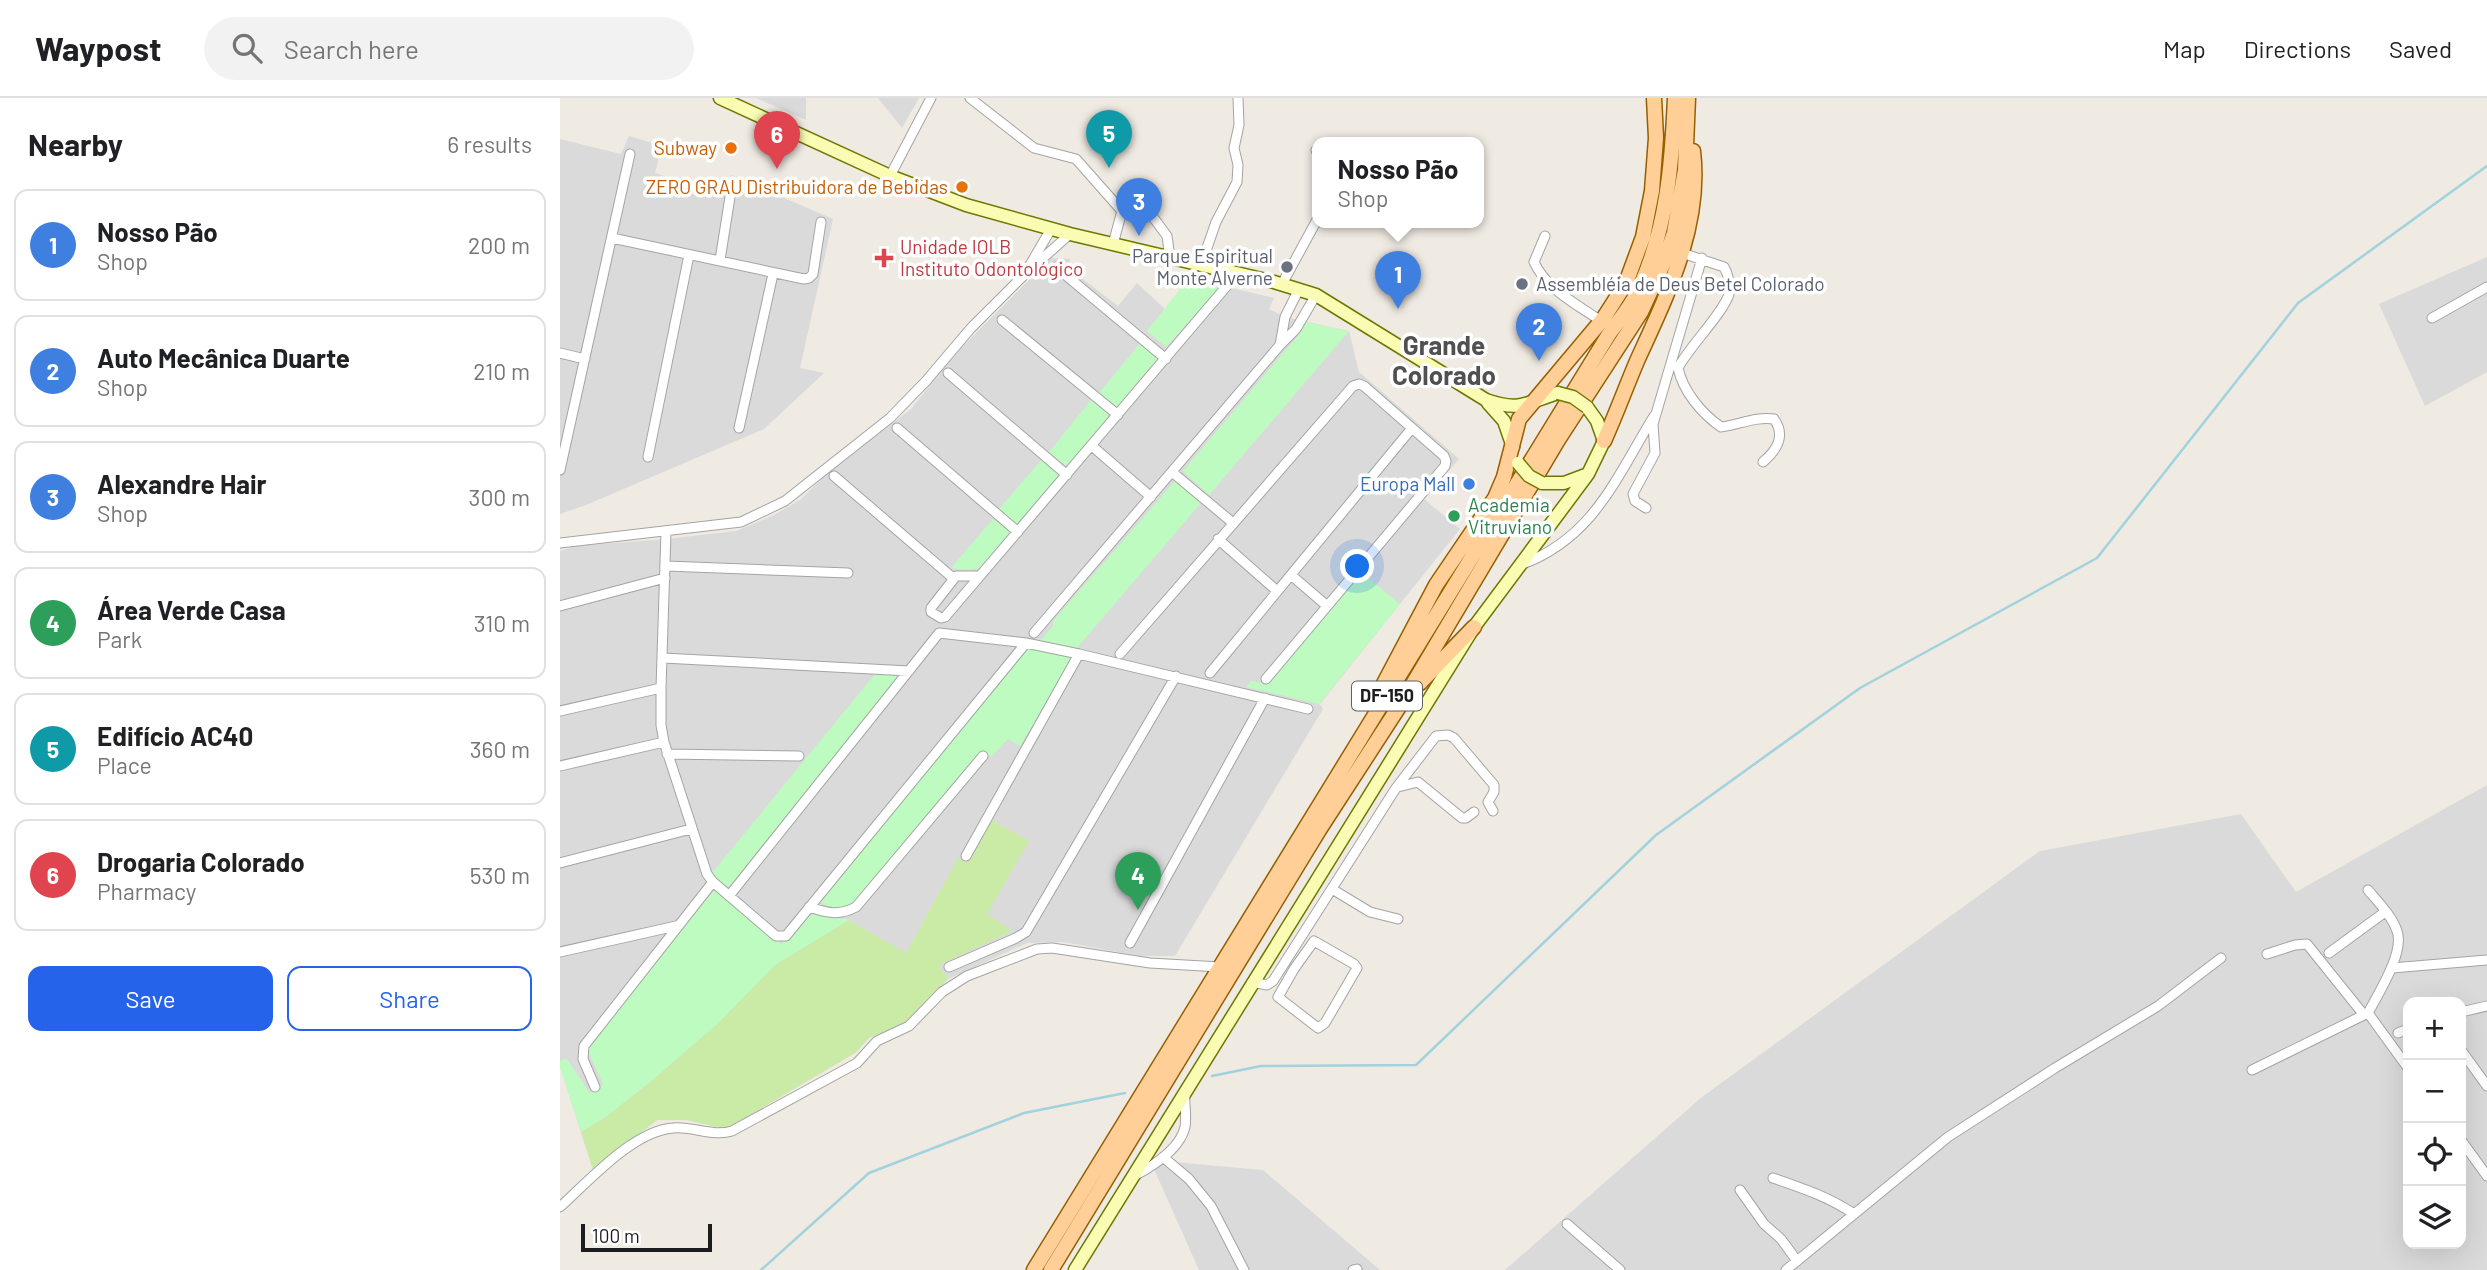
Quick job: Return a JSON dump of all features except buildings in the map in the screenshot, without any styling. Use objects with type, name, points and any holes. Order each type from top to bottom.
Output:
[{"type":"main road","points":[[1333,784],[1436,585],[1495,498],[1504,477],[1519,419],[1601,321],[1626,283],[1643,237],[1653,178],[1656,138],[1654,98]]},
{"type":"main road","name":"DF-150","points":[[1034,1270],[1639,291],[1662,229],[1672,165],[1675,98]]},
{"type":"main road","points":[[1604,440],[1672,285],[1688,235],[1696,173],[1690,104]]},
{"type":"main road","name":"DF-150","points":[[1051,1270],[1319,830],[1404,699],[1558,440],[1641,312],[1674,233],[1685,170],[1690,104]]},
{"type":"main road","points":[[1404,699],[1474,626]]},
{"type":"street","points":[[720,98],[890,176],[966,205],[1070,234],[1282,284],[1316,295],[1486,400],[1510,407],[1532,403],[1558,393],[1573,397],[1587,407],[1597,421],[1604,440],[1588,474],[1474,626],[1075,1270]]},
{"type":"street","points":[[890,176],[931,98]]},
{"type":"street","points":[[970,98],[1034,148],[1076,159],[1122,211],[1150,213],[1154,216],[1167,236],[1170,258]]},
{"type":"street","points":[[1200,265],[1216,222],[1237,182],[1238,165],[1234,148],[1239,125],[1238,98]]},
{"type":"street","points":[[560,470],[630,154]]},
{"type":"street","points":[[720,260],[730,197]]},
{"type":"street","points":[[1113,244],[1122,211]]},
{"type":"street","points":[[612,238],[804,279],[813,274],[821,222]]},
{"type":"street","points":[[1282,284],[1313,228]]},
{"type":"street","points":[[1026,272],[1051,229]]},
{"type":"street","points":[[560,543],[741,522],[785,502],[890,418],[971,328],[1026,272],[1070,234]]},
{"type":"street","points":[[1545,236],[1534,262],[1539,274],[1601,321]]},
{"type":"street","points":[[1682,253],[1724,267],[1728,274],[1729,294],[1685,354],[1678,368],[1680,377],[1690,396],[1711,420],[1721,427],[1765,417],[1774,419],[1780,436],[1776,451],[1763,461]]},
{"type":"street","points":[[648,457],[689,255]]},
{"type":"street","points":[[1646,508],[1636,501],[1633,494],[1655,453],[1653,424],[1702,258]]},
{"type":"street","points":[[1056,267],[1166,359]]},
{"type":"street","points":[[739,428],[773,274]]},
{"type":"street","points":[[980,576],[959,574],[953,578],[931,608],[933,614],[945,617],[1092,446],[1237,274]]},
{"type":"street","points":[[2432,318],[2487,287]]},
{"type":"street","points":[[1280,345],[1285,317],[1299,289]]},
{"type":"street","points":[[1034,633],[1296,329],[1316,295]]},
{"type":"street","points":[[1002,320],[1118,415]]},
{"type":"street","points":[[560,353],[585,359]]},
{"type":"street","points":[[948,373],[1066,475]]},
{"type":"street","points":[[1120,654],[1353,386],[1359,384],[1444,456],[1445,466],[1266,680]]},
{"type":"street","points":[[1486,400],[1504,421],[1518,463],[1529,476],[1542,483],[1564,483],[1588,474]]},
{"type":"street","points":[[1518,566],[1541,557],[1571,537],[1595,513],[1615,485],[1657,410]]},
{"type":"street","points":[[897,428],[1018,532]]},
{"type":"street","points":[[1210,673],[1412,428]]},
{"type":"street","points":[[1092,446],[1151,497]]},
{"type":"street","points":[[1172,471],[1233,523]]},
{"type":"street","points":[[834,476],[953,578]]},
{"type":"street","points":[[667,531],[661,688],[661,725],[667,754],[707,874],[776,936],[786,936],[1026,643]]},
{"type":"street","points":[[1218,539],[1278,591]]},
{"type":"street","points":[[666,566],[848,573]]},
{"type":"street","points":[[1291,575],[1326,605]]},
{"type":"street","points":[[560,606],[665,579]]},
{"type":"street","points":[[729,896],[939,633],[1026,643],[1079,653],[1308,709]]},
{"type":"street","points":[[966,856],[1079,653]]},
{"type":"street","points":[[663,658],[909,671]]},
{"type":"street","points":[[949,967],[1016,939],[1026,932],[1175,676]]},
{"type":"street","points":[[560,711],[661,688]]},
{"type":"street","points":[[1130,943],[1265,698]]},
{"type":"street","points":[[1252,982],[1267,985],[1273,981],[1396,788],[1436,736],[1448,734],[1454,738],[1494,785],[1494,792],[1488,803],[1493,811]]},
{"type":"street","points":[[560,766],[664,742]]},
{"type":"street","points":[[667,754],[799,756]]},
{"type":"street","points":[[809,907],[836,914],[856,907],[983,756]]},
{"type":"street","points":[[1396,788],[1418,782],[1462,818],[1474,812]]},
{"type":"street","points":[[560,863],[691,830]]},
{"type":"street","points":[[595,1087],[583,1059],[584,1046],[713,882]]},
{"type":"street","points":[[1332,889],[1370,912],[1398,919]]},
{"type":"street","points":[[2252,1070],[2366,1014],[2392,968],[2399,942],[2398,932],[2368,890]]},
{"type":"street","points":[[2329,953],[2385,912]]},
{"type":"street","points":[[560,952],[676,926]]},
{"type":"street","points":[[1314,941],[1356,965],[1356,972],[1321,1027],[1315,1027],[1279,1000],[1279,993],[1294,969],[1314,941]]},
{"type":"street","points":[[2267,954],[2295,945],[2308,944],[2403,1062]]},
{"type":"street","points":[[560,1207],[625,1149],[640,1140],[670,1128],[723,1133],[732,1131],[857,1063],[877,1041],[909,1026],[942,992],[967,976],[1037,949],[1052,948],[1150,963],[1220,967]]},
{"type":"street","points":[[1786,1270],[1948,1137],[2158,1006],[2221,957]]},
{"type":"street","points":[[2392,968],[2487,960]]},
{"type":"street","points":[[1284,964],[1294,969]]},
{"type":"street","points":[[2466,1011],[2487,1006]]},
{"type":"street","points":[[2398,1033],[2403,1031]]},
{"type":"street","points":[[2466,1057],[2487,1086]]},
{"type":"street","points":[[1133,1177],[1163,1157],[1180,1139],[1184,1129],[1185,1091]]},
{"type":"street","points":[[2466,1147],[2487,1176]]},
{"type":"street","points":[[1163,1157],[1189,1179],[1211,1206],[1244,1270]]},
{"type":"street","points":[[1773,1178],[1839,1203],[1854,1214]]},
{"type":"street","points":[[1740,1190],[1764,1224],[1781,1239],[1797,1261]]},
{"type":"street","points":[[1567,1224],[1620,1270]]},
{"type":"shaded area","points":[[756,98],[806,98],[806,120]]},
{"type":"shaded area","points":[[878,98],[919,98],[902,128]]},
{"type":"shaded area","points":[[629,136],[662,146],[655,173],[723,196],[731,175],[833,219],[800,368],[824,373],[764,429],[560,514],[560,139],[621,154]]},
{"type":"shaded area","points":[[2487,257],[2487,372],[2425,406],[2379,304]]},
{"type":"shaded area","points":[[1051,258],[1070,259],[1070,269],[1118,306],[1137,283],[1165,309],[1189,278],[1274,298],[1269,309],[1285,317],[1349,331],[1359,372],[1459,459],[1424,499],[1460,529],[1320,704],[1323,709],[1175,956],[1140,956],[1063,942],[1027,943],[948,979],[901,1026],[870,1037],[855,1053],[726,1129],[687,1120],[657,1120],[593,1170],[560,1067],[560,551],[576,546],[736,531],[774,515],[800,500],[828,473],[911,409],[952,357]]},
{"type":"shaded area","points":[[2487,785],[2487,1270],[1505,1270],[1702,1097],[2040,851],[2241,814],[2296,892]]},
{"type":"shaded area","points":[[1150,1160],[1263,1170],[1380,1270],[1199,1270]]},
{"type":"green space","points":[[1189,278],[1221,286],[1166,347],[1147,331]]},
{"type":"green space","points":[[1306,322],[1349,331],[1209,495],[1183,471],[1302,331]]},
{"type":"green space","points":[[1141,342],[1158,358],[1118,406],[1115,406],[1099,393]]},
{"type":"green space","points":[[1091,400],[1107,413],[1108,418],[1069,465],[1065,465],[1049,452]]},
{"type":"green space","points":[[1042,459],[1059,477],[1020,523],[1016,524],[999,509]]},
{"type":"green space","points":[[1175,481],[1201,503],[1076,649],[1040,641],[1053,626],[1053,621]]},
{"type":"green space","points":[[993,519],[1011,533],[982,568],[951,568]]},
{"type":"green space","points":[[1361,572],[1400,604],[1319,704],[1246,687],[1251,681],[1269,684]]},
{"type":"green space","points":[[1026,648],[1074,657],[1020,746],[1008,739],[991,757],[983,751],[852,905],[836,909],[821,902],[820,897]]},
{"type":"green space","points":[[896,673],[899,678],[734,883],[729,886],[721,883],[712,873],[875,674]]},
{"type":"green space","points":[[992,820],[1029,841],[987,914],[1012,931],[939,965],[948,979],[901,1026],[870,1037],[855,1053],[726,1129],[687,1120],[657,1120],[593,1170],[581,1132],[607,1116],[649,1083],[716,1025],[775,965],[849,920],[906,953],[958,858],[968,863]]},
{"type":"green space","points":[[717,891],[781,944],[810,915],[816,913],[849,920],[775,965],[716,1025],[649,1083],[607,1116],[581,1132],[560,1061],[566,1058],[590,1093],[603,1084],[587,1049],[709,892]]},
{"type":"waterway","points":[[1212,1076],[1261,1066],[1416,1065],[1656,835],[1860,688],[2097,558],[2298,303],[2487,166]]},
{"type":"waterway","points":[[761,1270],[869,1173],[1024,1113],[1125,1093]]},
{"type":"place","name":"Subway","points":[[731,148]]},
{"type":"place","name":"Edifício AC40","points":[[1109,168]]},
{"type":"place","name":"Drogaria Colorado","points":[[777,169]]},
{"type":"place","name":"ZERO GRAU Distribuidora de Bebidas","points":[[962,187]]},
{"type":"place","name":"Alexandre Hair","points":[[1139,236]]},
{"type":"place","name":"Unidade IOLB Instituto Odontológico","points":[[884,258]]},
{"type":"place","name":"Parque Espiritual Monte Alverne","points":[[1287,267]]},
{"type":"place","name":"Assembléia de Deus Betel Colorado","points":[[1522,284]]},
{"type":"place","name":"Nosso Pão","points":[[1398,309]]},
{"type":"place","name":"Auto Mecânica Duarte","points":[[1539,361]]},
{"type":"place","name":"Europa Mall","points":[[1469,484]]},
{"type":"place","name":"Academia Vitruviano","points":[[1454,516]]},
{"type":"place","name":"Área Verde Casa","points":[[1138,910]]},
{"type":"district","name":"Grande Colorado","points":[[1444,361]]}]
